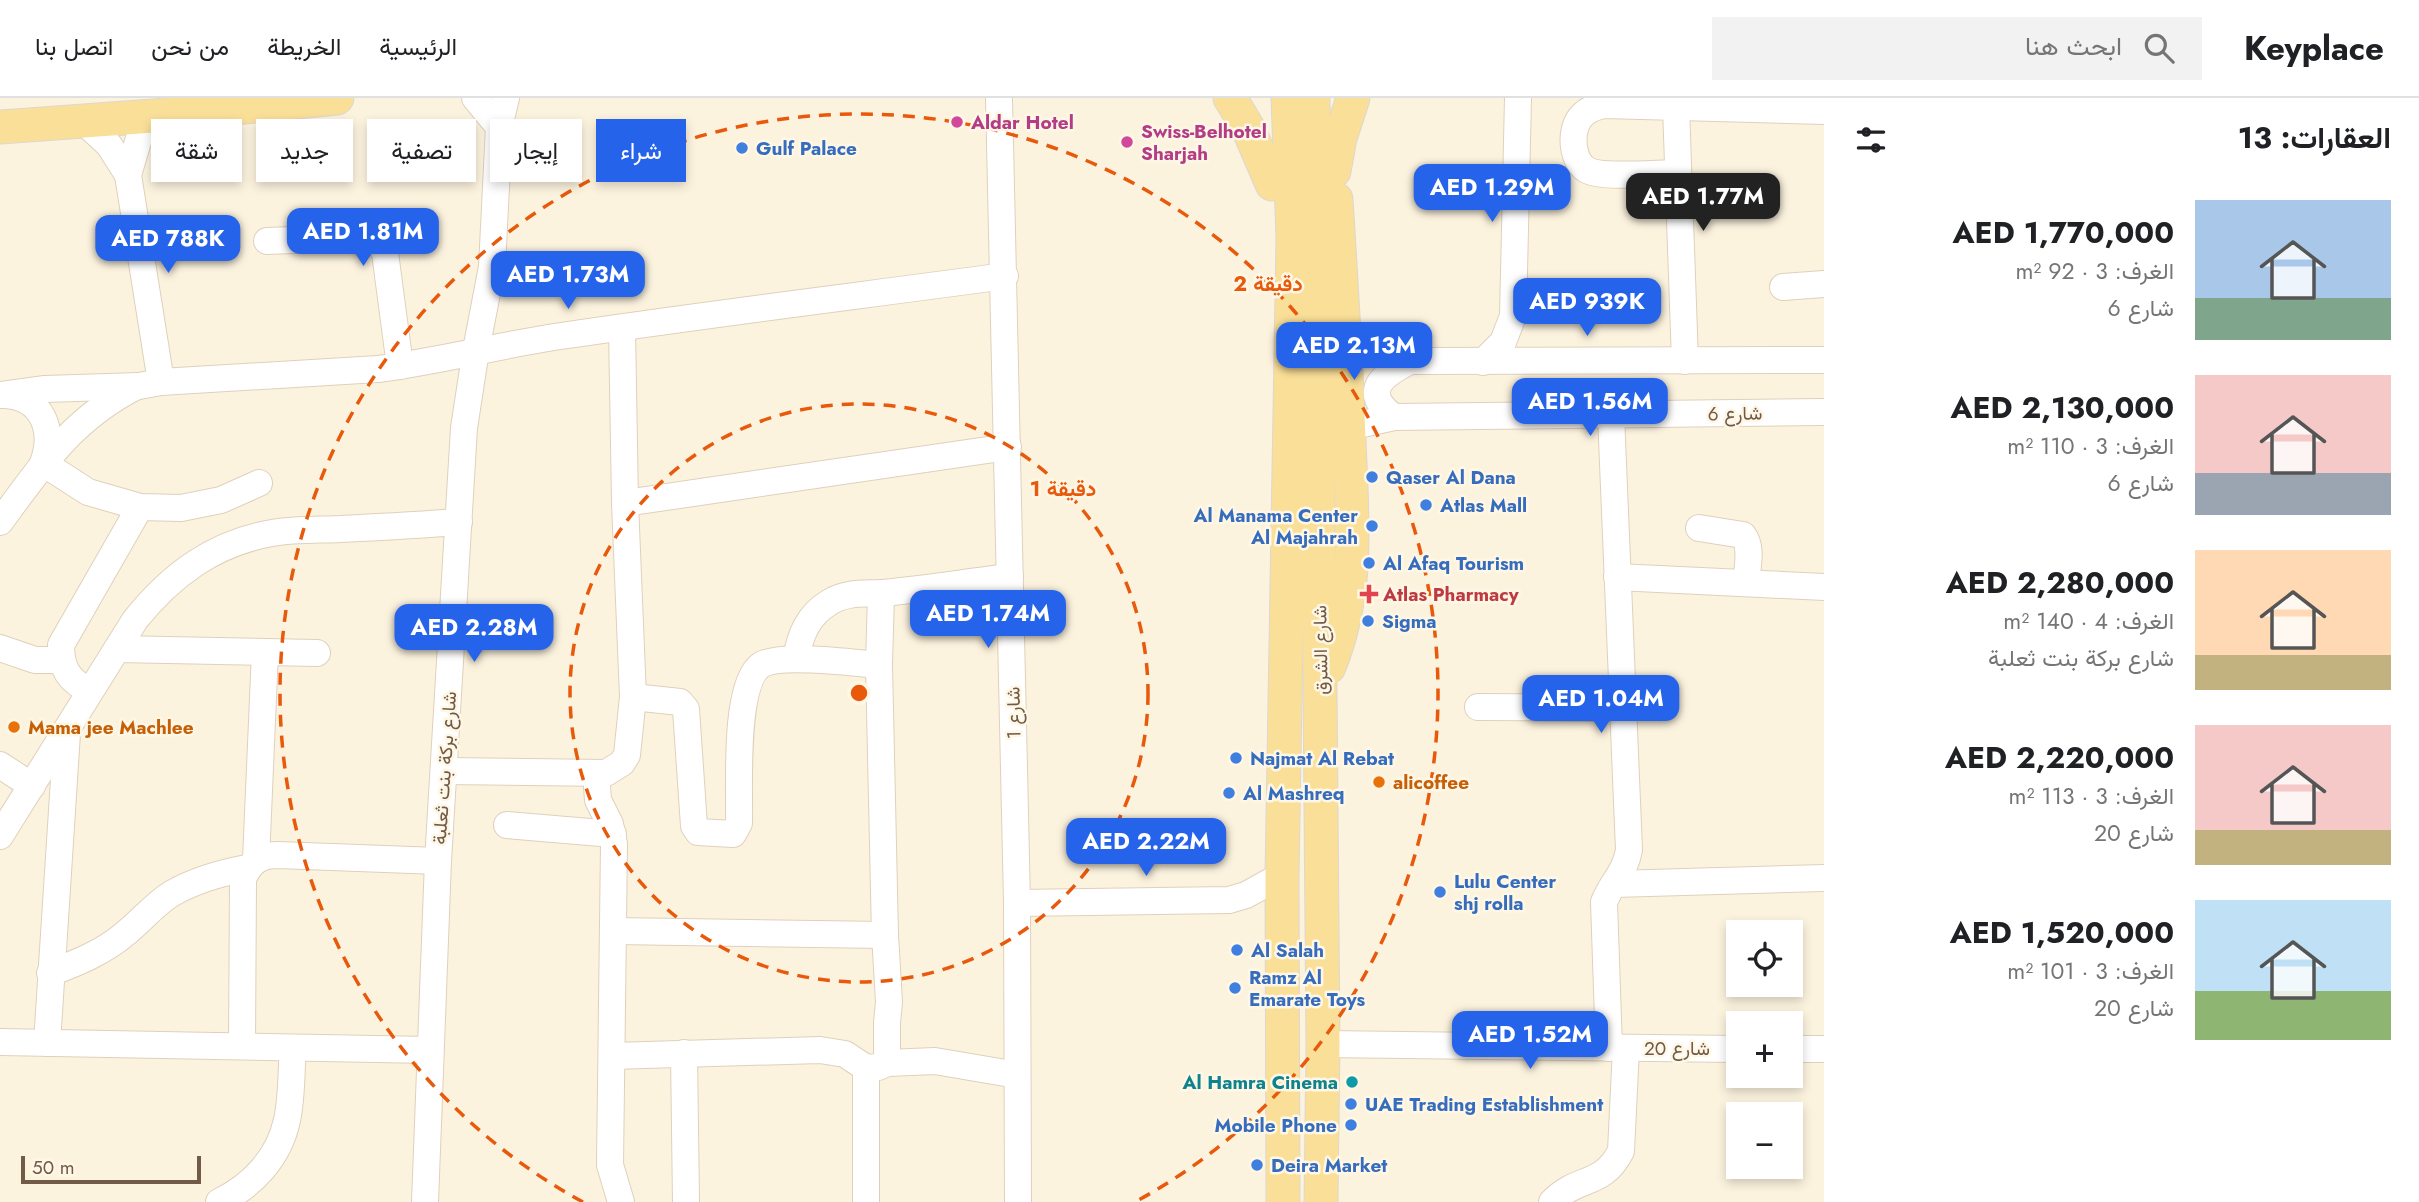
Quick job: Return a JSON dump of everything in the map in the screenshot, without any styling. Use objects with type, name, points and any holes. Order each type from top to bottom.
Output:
[{"type":"main road","points":[[0,127],[153,116],[337,98]]},
{"type":"main road","points":[[1230,98],[1247,126],[1272,184]]},
{"type":"main road","points":[[1321,688],[1343,624],[1354,559],[1332,98]]},
{"type":"main road","points":[[1334,171],[1340,138],[1353,98]]},
{"type":"main road","points":[[1286,689],[1270,644],[1267,597],[1272,184],[1289,100]]},
{"type":"main road","name":"شارع الشرق","points":[[1289,100],[1321,688],[1321,1202]]},
{"type":"main road","name":"شارع الشرق","points":[[1283,1202],[1282,875],[1293,237],[1289,100]]},
{"type":"street","points":[[475,98],[492,119]]},
{"type":"street","name":"شارع بركة بنت ثعلبة","points":[[501,119],[506,98]]},
{"type":"street","name":"شارع 1","points":[[999,98],[1017,903],[1018,1202]]},
{"type":"street","points":[[1483,362],[1503,342],[1513,316],[1518,98]]},
{"type":"street","points":[[1677,173],[1595,173],[1586,170],[1575,155],[1575,128],[1579,119],[1594,107],[1614,105],[1824,111]]},
{"type":"street","points":[[1676,107],[1685,361]]},
{"type":"street","points":[[150,384],[128,175],[139,138],[153,116]]},
{"type":"street","points":[[83,121],[109,145],[128,175]]},
{"type":"street","name":"شارع بركة بنت ثعلبة","points":[[425,1202],[438,861],[464,428],[492,267],[496,182]]},
{"type":"street","points":[[267,241],[364,237],[379,243],[385,253],[400,366]]},
{"type":"street","points":[[0,395],[45,388],[150,384],[400,366],[476,350],[622,328],[1005,276]]},
{"type":"street","points":[[1783,286],[1824,284]]},
{"type":"street","points":[[1344,327],[1363,343],[1409,361],[1824,360]]},
{"type":"street","points":[[444,771],[596,773],[614,769],[627,755],[633,697],[625,503],[622,328]]},
{"type":"street","points":[[1394,417],[1378,401],[1377,390],[1381,379],[1389,371],[1409,361]]},
{"type":"street","points":[[0,522],[43,463],[75,428],[95,411],[150,384]]},
{"type":"street","points":[[0,395],[27,401],[46,423],[48,452],[43,463]]},
{"type":"street","name":"شارع 6","points":[[1349,427],[1394,417],[1824,412]]},
{"type":"street","points":[[1552,1202],[1566,1190],[1605,1174],[1615,1164],[1621,1151],[1617,1048],[1604,912],[1604,902],[1627,863],[1629,850],[1611,415]]},
{"type":"street","points":[[625,503],[1008,447]]},
{"type":"street","points":[[43,463],[88,492],[140,507],[181,508],[221,500],[258,483]]},
{"type":"street","points":[[90,691],[76,685],[66,674],[61,660],[61,645],[140,507]]},
{"type":"street","points":[[0,836],[135,620],[156,594],[181,572],[210,553],[241,540],[273,533],[459,523]]},
{"type":"street","points":[[1699,528],[1743,535],[1748,548],[1746,583]]},
{"type":"street","points":[[796,659],[806,625],[817,611],[849,594],[881,593],[1010,577]]},
{"type":"street","points":[[1617,577],[1824,587]]},
{"type":"street","points":[[866,1202],[877,1065],[889,981],[885,935],[879,665],[881,593]]},
{"type":"street","points":[[0,649],[35,660],[61,660]]},
{"type":"street","points":[[117,649],[317,653]]},
{"type":"street","points":[[242,1046],[243,879],[252,864],[265,652]]},
{"type":"street","points":[[633,697],[680,702],[686,709],[694,826],[698,832],[733,834],[740,823],[740,733],[745,694],[751,678],[761,666],[777,660],[796,659],[879,665]]},
{"type":"street","points":[[1478,707],[1623,708]]},
{"type":"street","points":[[47,1043],[67,728]]},
{"type":"street","points":[[0,765],[32,786]]},
{"type":"street","points":[[596,773],[598,800],[613,834],[610,1165],[621,1202]]},
{"type":"street","points":[[507,825],[613,834]]},
{"type":"street","points":[[50,973],[102,950],[125,934],[168,896],[186,886],[252,864],[266,855],[438,861]]},
{"type":"street","points":[[1017,903],[1229,900],[1246,895],[1282,875]]},
{"type":"street","points":[[1614,884],[1824,878]]},
{"type":"street","points":[[614,931],[885,935]]},
{"type":"street","points":[[0,1042],[430,1050]]},
{"type":"street","name":"شارع 20","points":[[1323,1044],[1726,1049]]},
{"type":"street","points":[[219,1202],[237,1193],[260,1173],[277,1148],[287,1120],[292,1048]]},
{"type":"street","points":[[1803,1049],[1824,1049]]},
{"type":"street","points":[[612,1056],[832,1050],[877,1065],[935,1061],[1017,1075]]},
{"type":"street","points":[[684,1053],[686,1202]]},
{"type":"place","name":"Aldar Hotel","points":[[957,122]]},
{"type":"place","name":"Swiss-Belhotel Sharjah","points":[[1127,142]]},
{"type":"place","name":"Gulf Palace","points":[[742,148]]},
{"type":"place","name":"Qaser Al Dana","points":[[1372,477]]},
{"type":"place","name":"Atlas Mall","points":[[1426,505]]},
{"type":"place","name":"Al Manama Center Al Majahrah","points":[[1372,526]]},
{"type":"place","name":"Al Afaq Tourism","points":[[1369,563]]},
{"type":"place","name":"Atlas Pharmacy","points":[[1369,594]]},
{"type":"place","name":"Sigma","points":[[1368,621]]},
{"type":"place","name":"Mama jee Machlee","points":[[14,727]]},
{"type":"place","name":"Najmat Al Rebat","points":[[1236,758]]},
{"type":"place","name":"alicoffee","points":[[1379,782]]},
{"type":"place","name":"Al Mashreq","points":[[1229,793]]},
{"type":"place","name":"Lulu Center shj rolla","points":[[1440,892]]},
{"type":"place","name":"Al Salah","points":[[1237,950]]},
{"type":"place","name":"Ramz Al Emarate Toys","points":[[1235,988]]},
{"type":"place","name":"Al Hamra Cinema","points":[[1352,1082]]},
{"type":"place","name":"UAE Trading Establishment","points":[[1351,1104]]},
{"type":"place","name":"Mobile Phone","points":[[1351,1125]]},
{"type":"place","name":"Deira Market","points":[[1257,1165]]}]
